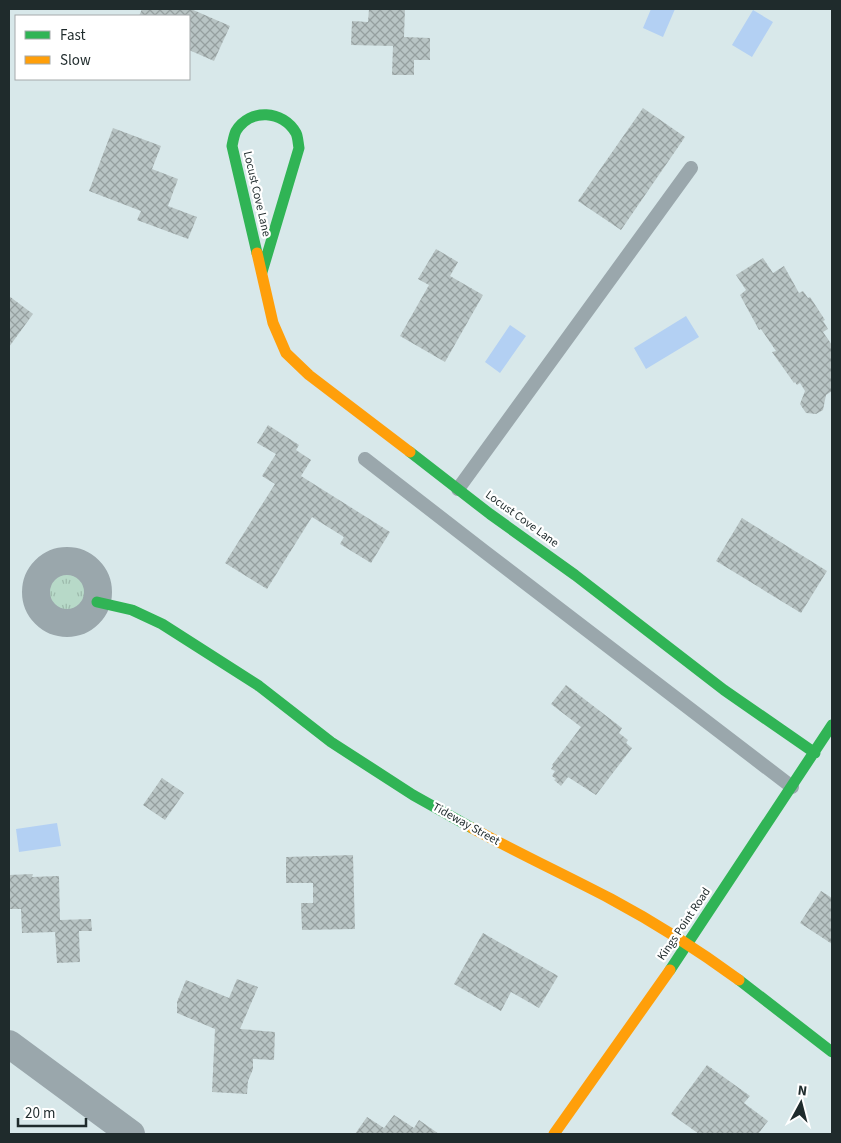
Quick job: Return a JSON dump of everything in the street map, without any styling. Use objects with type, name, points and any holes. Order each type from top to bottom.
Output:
[{"type":"street","name":"Locust Cove Lane","points":[[262,272],[299,148],[296,134],[287,122],[274,115],[259,114],[245,120],[236,132],[232,146],[273,323],[286,353],[309,375],[458,489],[575,575],[724,690],[815,753]]},
{"type":"street","name":"Tideway Street","points":[[97,602],[132,610],[162,624],[259,686],[331,742],[413,795],[506,847],[611,899],[688,942],[832,1052]]},
{"type":"street","name":"Kings Point Road","points":[[554,1134],[600,1071],[688,942],[832,726]]},
{"type":"street","points":[[9,1044],[131,1134]]},
{"type":"lane","points":[[458,489],[691,168]]},
{"type":"lane","points":[[365,459],[792,786]]},
{"type":"green space","points":[[67,571],[82,577],[88,592],[82,607],[67,613],[52,607],[46,592],[52,577]]},
{"type":"water","points":[[651,9],[675,9],[663,37],[643,28]]},
{"type":"water","points":[[753,10],[773,22],[752,57],[732,45]]},
{"type":"water","points":[[686,316],[699,337],[646,369],[634,348]]},
{"type":"water","points":[[510,325],[526,336],[500,373],[485,362]]},
{"type":"water","points":[[57,823],[61,846],[19,852],[16,829]]},
{"type":"building","points":[[142,9],[191,9],[230,26],[214,61],[190,50],[190,15],[139,15]]},
{"type":"building","points":[[369,9],[405,9],[404,37],[430,38],[430,60],[414,60],[414,75],[392,75],[393,46],[351,45],[352,21],[368,22]]},
{"type":"building","points":[[643,108],[685,137],[621,230],[578,201]]},
{"type":"building","points":[[113,128],[161,146],[152,169],[178,179],[168,206],[197,217],[188,239],[137,220],[141,211],[89,191]]},
{"type":"building","points":[[436,249],[458,262],[450,276],[483,295],[445,362],[400,336],[429,285],[418,279]]},
{"type":"building","points":[[763,258],[773,273],[784,266],[799,293],[803,291],[808,298],[810,297],[825,320],[823,321],[828,329],[823,332],[832,345],[832,391],[826,395],[823,410],[816,414],[806,413],[800,404],[805,391],[800,383],[797,385],[794,383],[772,352],[776,351],[761,329],[759,330],[740,295],[746,290],[736,275]]},
{"type":"building","points":[[9,296],[33,314],[9,347]]},
{"type":"building","points":[[268,425],[299,445],[296,450],[311,460],[301,476],[390,532],[371,563],[340,544],[344,537],[312,517],[267,589],[225,563],[275,484],[262,476],[276,454],[257,443]]},
{"type":"building","points":[[742,518],[827,571],[801,613],[716,561]]},
{"type":"building","points":[[566,685],[622,728],[619,733],[628,740],[626,743],[632,748],[596,795],[568,777],[561,786],[552,776],[555,771],[551,769],[552,765],[581,727],[551,704]]},
{"type":"building","points":[[162,778],[184,793],[165,820],[143,805]]},
{"type":"building","points":[[353,855],[355,929],[302,930],[301,903],[313,903],[313,883],[286,883],[286,857]]},
{"type":"building","points":[[33,874],[32,877],[59,876],[60,920],[91,919],[92,931],[79,931],[80,962],[57,963],[55,932],[22,933],[21,909],[9,909],[9,875]]},
{"type":"building","points":[[821,891],[832,898],[832,944],[800,923]]},
{"type":"building","points":[[483,933],[558,976],[539,1008],[511,992],[501,1011],[454,984]]},
{"type":"building","points":[[237,979],[258,987],[240,1029],[275,1032],[274,1060],[253,1059],[253,1069],[248,1081],[247,1094],[212,1092],[215,1029],[177,1013],[177,1002],[186,980],[229,998]]},
{"type":"building","points":[[707,1065],[750,1096],[744,1103],[768,1121],[758,1134],[699,1134],[671,1114]]},
{"type":"building","points":[[394,1115],[414,1128],[419,1120],[439,1134],[355,1134],[367,1117],[384,1128]]},
{"type":"traffic: fast","points":[[257,253],[232,146],[236,131],[242,124],[249,118],[266,115],[275,116],[290,125],[297,135],[299,148],[262,272]]},
{"type":"traffic: fast","points":[[410,452],[490,514],[575,575],[724,690],[815,753]]},
{"type":"traffic: fast","points":[[97,602],[132,610],[162,624],[259,686],[331,742],[413,795],[472,828]]},
{"type":"traffic: fast","points":[[670,970],[832,725]]},
{"type":"traffic: fast","points":[[739,980],[832,1052]]},
{"type":"traffic: slow","points":[[257,253],[273,323],[286,353],[309,375],[410,452]]},
{"type":"traffic: slow","points":[[472,828],[628,908],[676,937],[739,980]]},
{"type":"traffic: slow","points":[[554,1134],[670,970]]}]
